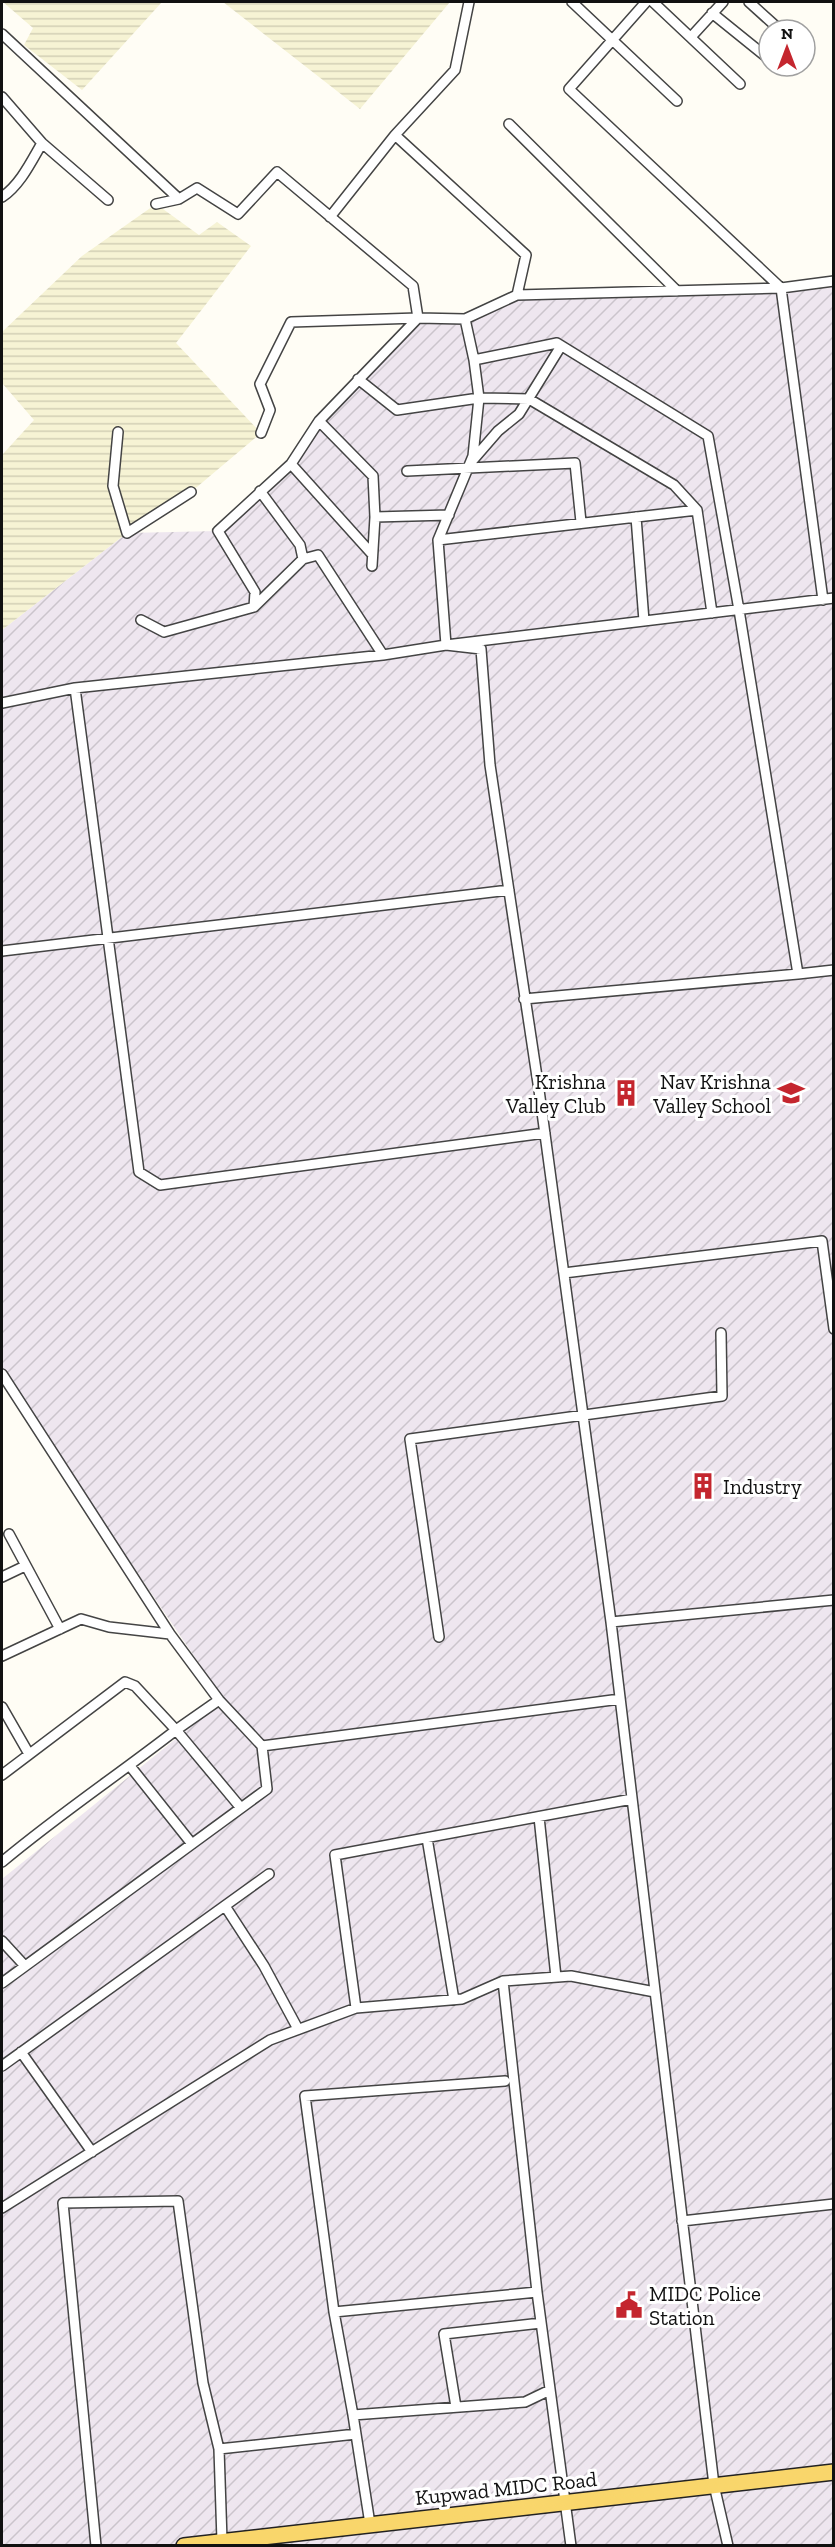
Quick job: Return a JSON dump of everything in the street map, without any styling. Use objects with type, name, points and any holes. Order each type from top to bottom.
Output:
[{"type":"main road","name":"Kupwad MIDC Road","points":[[184,2546],[834,2472]]},
{"type":"street","points":[[330,217],[395,135],[455,70],[469,2]]},
{"type":"street","points":[[572,2],[677,101]]},
{"type":"street","points":[[2,702],[75,688],[383,655],[446,645],[829,599],[781,288],[569,89],[646,2]]},
{"type":"street","points":[[653,2],[740,84]]},
{"type":"street","points":[[691,37],[723,2]]},
{"type":"street","points":[[748,2],[766,18]]},
{"type":"street","points":[[712,13],[757,49]]},
{"type":"street","points":[[2,34],[179,199]]},
{"type":"street","points":[[2,97],[42,143],[108,200]]},
{"type":"street","points":[[509,124],[677,291]]},
{"type":"street","points":[[395,135],[526,255],[517,295]]},
{"type":"street","points":[[2,197],[20,180],[42,143]]},
{"type":"street","points":[[156,204],[179,199],[197,188],[238,214],[277,172],[413,286],[418,318]]},
{"type":"street","points":[[261,433],[270,410],[260,384],[291,322],[418,318],[465,319],[517,295],[781,288],[834,281]]},
{"type":"street","points":[[254,607],[255,592],[218,531],[291,464],[319,421],[418,318]]},
{"type":"street","points":[[446,645],[438,540],[473,456],[479,398],[465,319]]},
{"type":"street","points":[[474,360],[557,343],[708,436],[740,610],[798,974]]},
{"type":"street","points":[[469,466],[498,430],[519,414],[561,346]]},
{"type":"street","points":[[358,379],[397,410],[479,398],[529,399],[674,485],[697,510],[712,613]]},
{"type":"street","points":[[319,421],[373,476],[375,517],[372,566]]},
{"type":"street","points":[[118,432],[113,486],[127,533],[191,492]]},
{"type":"street","points":[[407,471],[469,466],[575,463],[581,522]]},
{"type":"street","points":[[291,464],[372,554]]},
{"type":"street","points":[[260,491],[300,545],[303,559]]},
{"type":"street","points":[[438,540],[697,510]]},
{"type":"street","points":[[375,517],[449,515]]},
{"type":"street","points":[[636,517],[644,621]]},
{"type":"street","points":[[141,620],[164,632],[254,607],[303,559],[318,555],[383,655]]},
{"type":"street","points":[[446,645],[481,649],[490,765],[545,1133],[611,1622],[714,2485],[728,2546]]},
{"type":"street","points":[[75,688],[139,1172],[160,1185],[545,1133]]},
{"type":"street","points":[[2,951],[509,890]]},
{"type":"street","points":[[524,999],[834,970]]},
{"type":"street","points":[[564,1273],[834,1239]]},
{"type":"street","points":[[822,1241],[834,1329]]},
{"type":"street","points":[[440,1637],[410,1439],[722,1396],[721,1334]]},
{"type":"street","points":[[2,1374],[170,1634],[219,1700],[262,1746],[267,1789],[2,1983]]},
{"type":"street","points":[[9,1534],[60,1629]]},
{"type":"street","points":[[2,1577],[25,1566]]},
{"type":"street","points":[[611,1622],[834,1600]]},
{"type":"street","points":[[2,1656],[81,1619],[109,1627],[170,1634]]},
{"type":"street","points":[[2,1775],[125,1682],[135,1686],[176,1730],[241,1808]]},
{"type":"street","points":[[2,1862],[51,1821],[219,1700]]},
{"type":"street","points":[[262,1746],[620,1700]]},
{"type":"street","points":[[2,1707],[29,1754]]},
{"type":"street","points":[[130,1766],[192,1844]]},
{"type":"street","points":[[356,2008],[335,1855],[632,1799]]},
{"type":"street","points":[[539,1817],[556,1977]]},
{"type":"street","points":[[427,1838],[454,2000]]},
{"type":"street","points":[[2,2066],[269,1874]]},
{"type":"street","points":[[225,1906],[264,1966],[298,2029]]},
{"type":"street","points":[[2,1941],[25,1966]]},
{"type":"street","points":[[2,2208],[270,2040],[356,2008],[462,1999],[503,1982],[571,1976],[655,1992]]},
{"type":"street","points":[[503,1982],[537,2292],[571,2546]]},
{"type":"street","points":[[21,2052],[92,2152]]},
{"type":"street","points":[[370,2524],[334,2312],[305,2096],[505,2081]]},
{"type":"street","points":[[96,2546],[63,2203],[178,2201],[203,2383],[219,2448],[222,2541]]},
{"type":"street","points":[[682,2221],[834,2204]]},
{"type":"street","points":[[334,2312],[537,2292]]},
{"type":"street","points":[[456,2407],[444,2334],[541,2323]]},
{"type":"street","points":[[353,2415],[525,2402],[550,2390]]},
{"type":"street","points":[[219,2448],[356,2434]]},
{"type":"shaded area","points":[[3,2],[162,2],[82,90],[24,45],[33,28]]},
{"type":"shaded area","points":[[223,2],[450,2],[360,109]]},
{"type":"shaded area","points":[[156,204],[199,235],[217,222],[251,246],[176,343],[261,433],[191,492],[127,533],[2,630],[2,455],[34,420],[2,383],[2,332],[82,256]]},
{"type":"shaded area","points":[[833,281],[833,2545],[2,2545],[2,1879],[224,1700],[2,1374],[2,630],[127,533],[218,531],[260,491],[358,379],[418,318],[465,319],[517,295]]},
{"type":"place","name":"Krishna Valley Club","points":[[626,1093]]},
{"type":"place","name":"Nav Krishna Valley School","points":[[791,1093]]},
{"type":"place","name":"Industry","points":[[703,1486]]},
{"type":"place","name":"MIDC Police Station","points":[[629,2305]]}]
